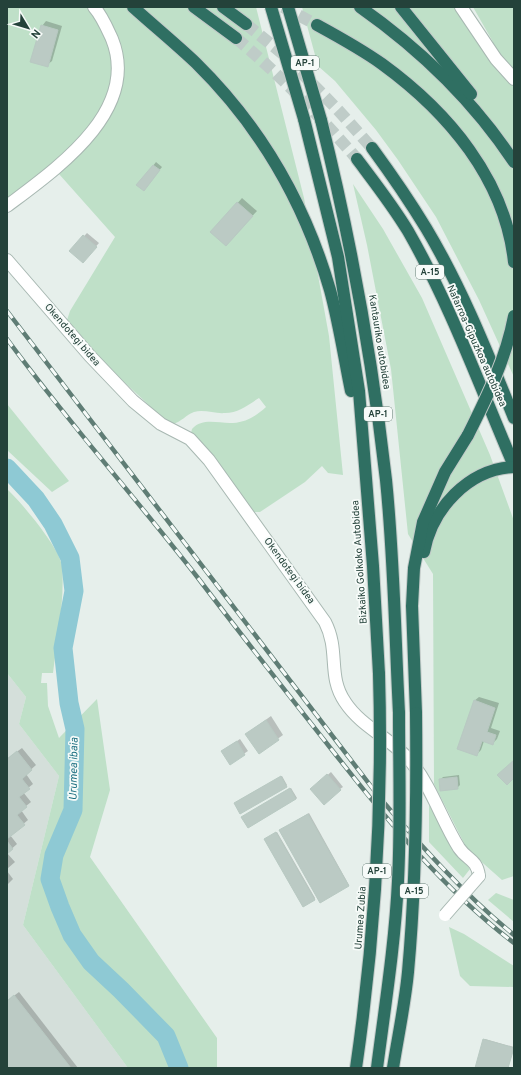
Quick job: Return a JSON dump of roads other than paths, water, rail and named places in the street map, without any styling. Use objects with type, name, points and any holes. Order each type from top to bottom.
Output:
[{"type":"highway","points":[[133,7],[196,64],[235,106],[268,151],[301,210],[330,291],[364,449]]},
{"type":"highway","points":[[194,7],[236,38]]},
{"type":"highway","points":[[223,7],[246,24]]},
{"type":"highway","name":"AP-1","points":[[271,7],[304,119],[338,256],[359,391],[364,449]]},
{"type":"highway","name":"Kantauriko autobidea","points":[[288,7],[321,120],[354,261],[366,326],[377,409],[386,482],[393,566],[399,713],[400,798],[398,882],[389,972],[376,1068]]},
{"type":"highway","points":[[360,7],[400,36],[450,81],[487,124],[514,162]]},
{"type":"highway","points":[[401,7],[483,108],[487,124]]},
{"type":"highway","points":[[317,25],[382,64],[428,103],[445,120],[486,173],[502,206],[510,233],[514,262]]},
{"type":"highway","name":"Nafarroa-Gipuzkoa autobidea","points":[[372,148],[400,186],[427,229],[451,274],[514,418]]},
{"type":"highway","name":"Nafarroa-Gipuzkoa autobidea","points":[[357,159],[394,211],[428,268],[454,322],[514,467]]},
{"type":"highway","points":[[415,674],[412,606],[414,568],[423,522],[445,472],[468,435],[489,394],[510,336],[514,316]]},
{"type":"highway","name":"Bizkaiko Golkoko Autobidea","points":[[364,449],[379,674]]},
{"type":"highway","points":[[415,674],[419,580],[425,549],[432,528],[443,508],[458,491],[467,484],[487,473],[514,467]]},
{"type":"highway","name":"Urumea Zubia","points":[[356,1068],[373,937],[379,839],[381,747],[379,674]]},
{"type":"highway","name":"A-15","points":[[392,1068],[408,973],[414,887],[417,801],[415,674]]},
{"type":"street","points":[[7,206],[71,156],[108,108],[119,72],[117,55],[107,27],[94,7]]},
{"type":"street","points":[[461,7],[496,59],[514,79]]},
{"type":"street","name":"Okendotegi bidea","points":[[7,260],[90,356],[133,401],[161,424],[190,439],[222,475],[326,622],[333,642],[334,679],[340,696],[355,714],[392,743],[413,763],[460,849],[478,867],[479,876],[445,915]]},
{"type":"waterway","name":"Urumea ibaia","points":[[7,468],[36,499],[53,524],[70,558],[74,591],[63,648],[69,703],[75,729],[73,810],[54,855],[50,879],[72,935],[91,962],[166,1036],[179,1068]]},
{"type":"tunnel","points":[[283,7],[317,25]]},
{"type":"tunnel","points":[[246,24],[283,54],[338,110],[372,148]]},
{"type":"tunnel","points":[[236,38],[299,96],[357,159]]},
{"type":"railway","points":[[7,311],[380,798],[444,870],[514,935]]},
{"type":"railway","points":[[7,339],[53,400],[198,578],[332,750],[395,828],[463,900],[514,943]]}]
